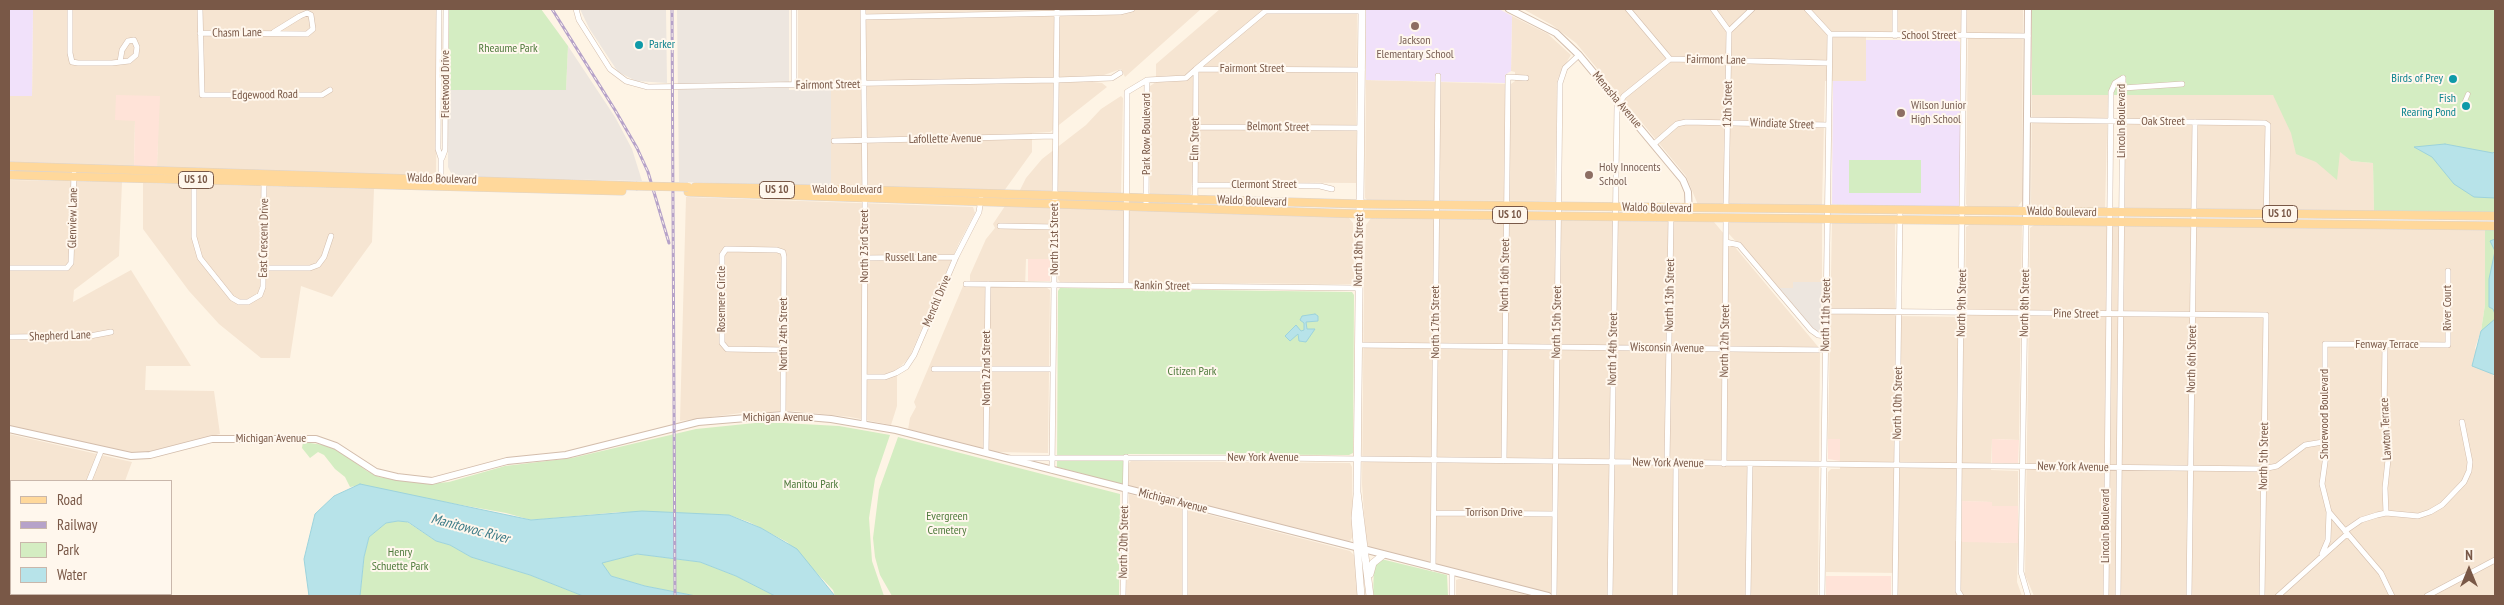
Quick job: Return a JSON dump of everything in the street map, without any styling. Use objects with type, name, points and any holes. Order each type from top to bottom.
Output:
[{"type":"main road","name":"North 18th Street","points":[[1361,596],[1355,518],[1357,492],[1362,10]]},
{"type":"main road","name":"Waldo Boulevard","points":[[9,166],[441,178],[636,189]]},
{"type":"main road","name":"Waldo Boulevard","points":[[9,176],[441,188],[865,190],[1360,204],[2495,216]]},
{"type":"main road","name":"Waldo Boulevard","points":[[688,190],[865,199],[1360,214],[2495,226]]},
{"type":"main road","name":"North 18th Street","points":[[1357,492],[1370,596]]},
{"type":"main road","points":[[1368,582],[1373,563],[1383,555]]},
{"type":"street","points":[[70,9],[70,53],[72,62],[120,62]]},
{"type":"street","points":[[200,9],[200,33]]},
{"type":"street","name":"Fleetwood Drive","points":[[440,9],[438,149],[441,158],[441,188]]},
{"type":"street","name":"Fleetwood Drive","points":[[441,158],[445,150],[446,9]]},
{"type":"street","name":"Fairmont Street","points":[[576,9],[582,25],[610,69],[618,76],[634,84],[653,87],[1056,80],[1112,78],[1120,73]]},
{"type":"street","points":[[794,9],[794,85]]},
{"type":"street","name":"North 23rd Street","points":[[863,9],[865,190],[864,423]]},
{"type":"street","points":[[863,17],[1057,11],[1120,12],[1132,9]]},
{"type":"street","name":"Menasha Avenue","points":[[1509,9],[1556,33],[1579,55],[1685,184],[1689,217]]},
{"type":"street","points":[[1628,9],[1670,59]]},
{"type":"street","points":[[1713,9],[1729,31],[1752,9]]},
{"type":"street","points":[[1807,9],[1830,34]]},
{"type":"street","points":[[1895,9],[1896,36]]},
{"type":"street","name":"North 9th Street","points":[[1961,596],[1958,590],[1964,9]]},
{"type":"street","name":"North 8th Street","points":[[2028,9],[2021,572],[2028,596]]},
{"type":"street","points":[[1196,69],[1267,10],[1362,10]]},
{"type":"street","name":"North 21st Street","points":[[1052,470],[1057,11]]},
{"type":"street","name":"Chasm Lane","points":[[200,33],[311,33],[311,15],[307,13],[300,16],[274,32]]},
{"type":"street","name":"12th Street","points":[[1726,208],[1729,31]]},
{"type":"street","name":"Edgewood Road","points":[[200,33],[202,95],[322,94],[330,90]]},
{"type":"street","name":"School Street","points":[[1830,34],[2028,36]]},
{"type":"street","name":"North 11th Street","points":[[1822,596],[1830,34]]},
{"type":"street","name":"North 15th Street","points":[[1554,596],[1560,83],[1565,68],[1579,55]]},
{"type":"street","name":"Fairmont Lane","points":[[1619,102],[1670,59],[1830,63]]},
{"type":"street","name":"Fairmont Street","points":[[1147,80],[1182,79],[1196,69],[1362,70]]},
{"type":"street","name":"Elm Street","points":[[1195,209],[1196,69]]},
{"type":"street","name":"North 17th Street","points":[[1433,568],[1438,76]]},
{"type":"street","name":"North 16th Street","points":[[1504,461],[1508,77],[1526,78]]},
{"type":"street","name":"Lincoln Boulevard","points":[[2106,596],[2111,92],[2116,83],[2123,78],[2118,596]]},
{"type":"street","name":"Park Row Boulevard","points":[[1126,207],[1127,92],[1147,80]]},
{"type":"street","name":"Park Row Boulevard","points":[[1146,208],[1147,80]]},
{"type":"street","points":[[2123,88],[2182,84]]},
{"type":"street","points":[[2465,101],[2468,94]]},
{"type":"street","name":"North 14th Street","points":[[1610,596],[1615,114],[1619,102]]},
{"type":"street","name":"Oak Street","points":[[2028,120],[2264,122],[2268,125],[2266,214]]},
{"type":"street","name":"Windiate Street","points":[[1654,144],[1682,122],[1828,125]]},
{"type":"street","name":"North 6th Street","points":[[2188,596],[2195,122]]},
{"type":"street","name":"Belmont Street","points":[[1196,127],[1361,128]]},
{"type":"street","name":"Lafollette Avenue","points":[[834,141],[1056,136]]},
{"type":"street","name":"Glenview Lane","points":[[9,268],[67,268],[71,263],[74,168]]},
{"type":"street","name":"East Crescent Drive","points":[[194,180],[194,237],[200,258],[232,298],[240,302],[254,300],[260,295],[263,287],[264,173]]},
{"type":"street","name":"Clermont Street","points":[[1195,185],[1320,186],[1332,189]]},
{"type":"street","name":"Menchl Drive","points":[[865,377],[896,374],[906,367],[914,355],[956,257],[979,212],[981,194]]},
{"type":"street","points":[[1126,207],[1126,285]]},
{"type":"street","name":"North 10th Street","points":[[1895,596],[1900,210]]},
{"type":"street","points":[[2266,214],[2266,224]]},
{"type":"street","name":"North 13th Street","points":[[1667,463],[1671,217]]},
{"type":"street","name":"North 12th Street","points":[[1724,464],[1726,218]]},
{"type":"street","points":[[1000,226],[1054,227]]},
{"type":"street","points":[[264,268],[310,268],[318,265],[324,258],[331,236]]},
{"type":"street","points":[[1726,242],[1739,245],[1810,329],[1818,335],[1825,336]]},
{"type":"street","name":"Rosemere Circle","points":[[783,252],[776,250],[726,250],[722,255],[722,344],[727,349],[784,350]]},
{"type":"street","name":"North 24th Street","points":[[783,252],[783,415]]},
{"type":"street","name":"Russell Lane","points":[[865,258],[956,257]]},
{"type":"street","name":"River Court","points":[[2448,271],[2448,345]]},
{"type":"street","name":"Rankin Street","points":[[966,284],[1359,288]]},
{"type":"street","name":"North 22nd Street","points":[[986,452],[988,284]]},
{"type":"street","name":"Pine Street","points":[[1826,311],[2266,316]]},
{"type":"street","name":"North 5th Street","points":[[2262,596],[2266,316]]},
{"type":"street","name":"Shepherd Lane","points":[[9,337],[90,336],[111,332]]},
{"type":"street","name":"Fenway Terrace","points":[[2325,344],[2448,345]]},
{"type":"street","name":"Shorewood Boulevard","points":[[2322,554],[2328,540],[2329,512],[2322,484],[2327,448],[2323,442],[2325,433],[2325,344]]},
{"type":"street","name":"Wisconsin Avenue","points":[[1358,345],[1825,350]]},
{"type":"street","name":"Lawton Terrace","points":[[2385,345],[2384,416],[2389,458],[2385,488],[2386,513]]},
{"type":"street","points":[[934,369],[1053,369]]},
{"type":"street","name":"Michigan Avenue","points":[[9,429],[101,451],[131,456],[150,455],[212,439],[316,439],[336,446],[376,472],[397,477],[432,481],[507,462],[566,455],[685,425],[783,415],[864,423],[986,452],[1357,549],[1548,596]]},
{"type":"street","points":[[2278,596],[2361,520],[2386,513],[2411,516],[2430,512],[2442,504],[2464,482],[2469,471],[2470,462],[2462,422]]},
{"type":"street","name":"New York Avenue","points":[[1006,458],[1052,456],[2263,469],[2276,466],[2305,445],[2323,442]]},
{"type":"street","points":[[89,480],[101,451]]},
{"type":"street","name":"North 20th Street","points":[[1123,596],[1126,457]]},
{"type":"street","points":[[1675,596],[1676,463]]},
{"type":"street","points":[[1748,596],[1750,464]]},
{"type":"street","points":[[1185,504],[1185,596]]},
{"type":"street","name":"Shorewood Boulevard","points":[[2329,512],[2381,573],[2392,596]]},
{"type":"street","name":"Torrison Drive","points":[[1434,513],[1554,514]]},
{"type":"street","points":[[2427,596],[2495,560]]},
{"type":"street","points":[[1452,573],[1452,596]]},
{"type":"shaded area","points":[[9,9],[33,9],[32,96],[9,96]]},
{"type":"shaded area","points":[[33,9],[438,9],[436,172],[430,175],[373,174],[157,167],[159,96],[135,120],[134,167],[9,163],[9,96],[32,95]]},
{"type":"shaded area","points":[[580,9],[666,9],[667,83],[636,81],[618,72],[589,28]]},
{"type":"shaded area","points":[[677,9],[789,9],[789,90],[831,89],[831,186],[679,182]]},
{"type":"shaded area","points":[[798,9],[1201,9],[1125,77],[1121,69],[1104,75],[1093,76],[1093,82],[1102,83],[1107,87],[1050,132],[1032,133],[1032,152],[1004,191],[831,186],[831,82],[802,82],[798,79]]},
{"type":"shaded area","points":[[1220,9],[1357,9],[1356,183],[1192,182],[1191,194],[1188,196],[1150,194],[1150,86],[1156,82],[1156,64]]},
{"type":"shaded area","points":[[1366,9],[1499,9],[1512,16],[1511,71],[1505,75],[1505,83],[1366,80]]},
{"type":"shaded area","points":[[1523,9],[2023,9],[2022,201],[2017,208],[1968,207],[1966,204],[1968,33],[1866,33],[1866,81],[1825,81],[1822,205],[1698,205],[1686,176],[1576,43],[1552,25]]},
{"type":"shaded area","points":[[1512,16],[1548,34],[1571,55],[1557,81],[1555,201],[1367,200],[1365,198],[1366,80],[1511,84],[1515,81],[1515,72],[1511,71]]},
{"type":"shaded area","points":[[1866,40],[1956,40],[1960,42],[1960,204],[1958,208],[1832,204],[1833,81],[1866,81]]},
{"type":"shaded area","points":[[568,46],[615,117],[632,149],[642,181],[465,177],[451,173],[448,167],[448,90],[566,90]]},
{"type":"shaded area","points":[[116,95],[160,96],[157,167],[134,167],[135,121],[115,120]]},
{"type":"shaded area","points":[[2032,95],[2108,95],[2105,208],[2032,208]]},
{"type":"shaded area","points":[[2125,95],[2273,95],[2351,161],[2373,163],[2374,212],[2125,209]]},
{"type":"shaded area","points":[[1121,96],[1123,98],[1121,194],[1019,192],[1026,178],[1042,159],[1086,125],[1101,109]]},
{"type":"shaded area","points":[[9,180],[122,182],[119,256],[74,290],[73,302],[131,270],[191,366],[146,366],[145,390],[214,391],[220,434],[148,452],[128,452],[9,426]]},
{"type":"shaded area","points":[[143,183],[374,189],[372,242],[332,297],[301,286],[290,358],[261,358],[219,324],[189,291],[143,229]]},
{"type":"shaded area","points":[[686,197],[973,207],[975,213],[959,243],[909,358],[897,370],[897,406],[891,425],[850,417],[794,411],[741,413],[680,421]]},
{"type":"shaded area","points":[[1005,206],[1344,216],[1353,223],[1354,281],[1351,284],[1060,282],[1058,279],[1057,259],[1026,259],[1025,287],[1046,287],[1050,290],[1048,453],[996,452],[908,430],[910,418],[916,407],[914,402],[963,286],[970,286],[970,275],[986,239],[995,228],[993,224]]},
{"type":"shaded area","points":[[1371,218],[1714,222],[1820,349],[1818,596],[1559,596],[1369,547],[1366,542],[1362,484],[1364,283],[1366,225]]},
{"type":"shaded area","points":[[1729,221],[1822,223],[1822,282],[1793,282],[1793,288],[1779,288],[1729,234]]},
{"type":"shaded area","points":[[1832,222],[1895,224],[1895,316],[1965,317],[1966,227],[1971,224],[2022,225],[2019,440],[1992,439],[1991,470],[2018,471],[2018,506],[1992,506],[1991,502],[1956,501],[1955,541],[2018,543],[2017,582],[2022,596],[1898,596],[1898,573],[1826,572],[1828,472],[1831,469],[1840,469],[1840,439],[1828,439]]},
{"type":"shaded area","points":[[2034,225],[2485,229],[2485,305],[2481,331],[2475,348],[2495,378],[2495,596],[2034,596],[2025,575],[2030,228]]},
{"type":"shaded area","points":[[1028,259],[1050,259],[1050,281],[1028,281]]},
{"type":"shaded area","points":[[1793,282],[1822,282],[1820,333],[1816,332],[1779,288],[1793,288]]},
{"type":"shaded area","points":[[9,434],[132,462],[125,480],[10,480],[10,595],[98,596],[9,596]]},
{"type":"shaded area","points":[[1828,439],[1840,439],[1840,461],[1828,459]]},
{"type":"shaded area","points":[[1992,439],[2019,440],[2018,463],[1992,463]]},
{"type":"shaded area","points":[[1131,461],[1350,463],[1352,467],[1353,536],[1350,541],[1344,541],[1127,486],[1128,464]]},
{"type":"shaded area","points":[[1129,494],[1350,551],[1354,555],[1358,595],[1126,596]]},
{"type":"shaded area","points":[[1962,501],[1992,502],[1992,506],[2018,506],[2018,543],[1962,542]]},
{"type":"shaded area","points":[[1826,576],[1891,576],[1891,596],[1826,596]]},
{"type":"shaded area","points":[[1459,579],[1530,596],[1456,596],[1456,580]]},
{"type":"green space","name":"Rheaume Park","points":[[449,9],[541,9],[568,46],[566,90],[448,90]]},
{"type":"green space","points":[[2032,9],[2495,9],[2495,213],[2374,212],[2373,163],[2351,161],[2340,152],[2337,180],[2316,162],[2296,154],[2291,133],[2273,95],[2032,95]]},
{"type":"green space","points":[[1849,160],[1921,160],[1921,193],[1849,193]]},
{"type":"green space","points":[[2485,229],[2495,229],[2495,378],[2494,374],[2472,366],[2481,331],[2485,305]]},
{"type":"green space","name":"Citizen Park","points":[[1060,288],[1352,292],[1354,295],[1353,453],[1349,455],[1128,454],[1127,486],[1057,467],[1058,291]]},
{"type":"green space","name":"Manitou Park","points":[[765,422],[839,426],[890,435],[875,479],[869,518],[872,561],[884,596],[835,596],[833,590],[787,542],[749,522],[729,515],[620,512],[531,520],[506,513],[356,486],[350,487],[345,477],[335,469],[324,455],[318,452],[310,458],[302,448],[303,442],[324,445],[336,449],[367,471],[379,477],[428,484],[449,482],[505,466],[572,458],[696,429]]},
{"type":"green space","name":"Evergreen Cemetery","points":[[898,437],[1120,494],[1119,596],[892,596],[880,575],[875,557],[873,538],[879,490]]},
{"type":"green space","name":"Henry Schuette Park","points":[[407,522],[436,541],[450,545],[471,557],[530,575],[583,596],[360,596],[364,557],[369,537],[386,523]]},
{"type":"green space","points":[[637,554],[700,562],[736,576],[775,596],[696,596],[645,586],[611,576],[601,563]]},
{"type":"green space","points":[[1381,559],[1447,575],[1448,596],[1373,596],[1374,566]]},
{"type":"water","points":[[2445,144],[2493,153],[2495,151],[2495,198],[2474,197],[2454,184],[2432,157],[2414,147]]},
{"type":"water","points":[[2495,239],[2495,251],[2490,241]]},
{"type":"water","points":[[2495,251],[2495,314],[2493,309],[2489,307],[2489,279]]},
{"type":"water","points":[[1315,314],[1318,316],[1318,321],[1306,322],[1307,329],[1315,329],[1306,342],[1299,341],[1298,334],[1290,341],[1285,336],[1296,325],[1301,331],[1304,330],[1304,323],[1300,320],[1302,316]]},
{"type":"water","points":[[2495,319],[2495,375],[2472,366],[2481,331]]},
{"type":"water","name":"Manitowoc River","points":[[360,484],[531,520],[642,511],[729,515],[761,528],[797,549],[835,596],[775,596],[736,576],[700,562],[637,554],[602,563],[611,576],[645,586],[696,596],[583,596],[530,575],[471,557],[450,545],[436,541],[408,522],[398,521],[386,523],[369,537],[364,557],[360,596],[309,596],[304,559],[315,514],[334,496]]},
{"type":"railway","points":[[552,9],[637,148],[648,172],[669,243]]},
{"type":"railway","points":[[672,9],[675,596]]},
{"type":"place","name":"Jackson Elementary School","points":[[1415,26]]},
{"type":"place","name":"Parker","points":[[639,45]]},
{"type":"place","name":"Birds of Prey","points":[[2453,79]]},
{"type":"place","name":"Fish Rearing Pond","points":[[2466,106]]},
{"type":"place","name":"Wilson Junior High School","points":[[1901,113]]},
{"type":"place","name":"Holy Innocents School","points":[[1589,175]]}]
